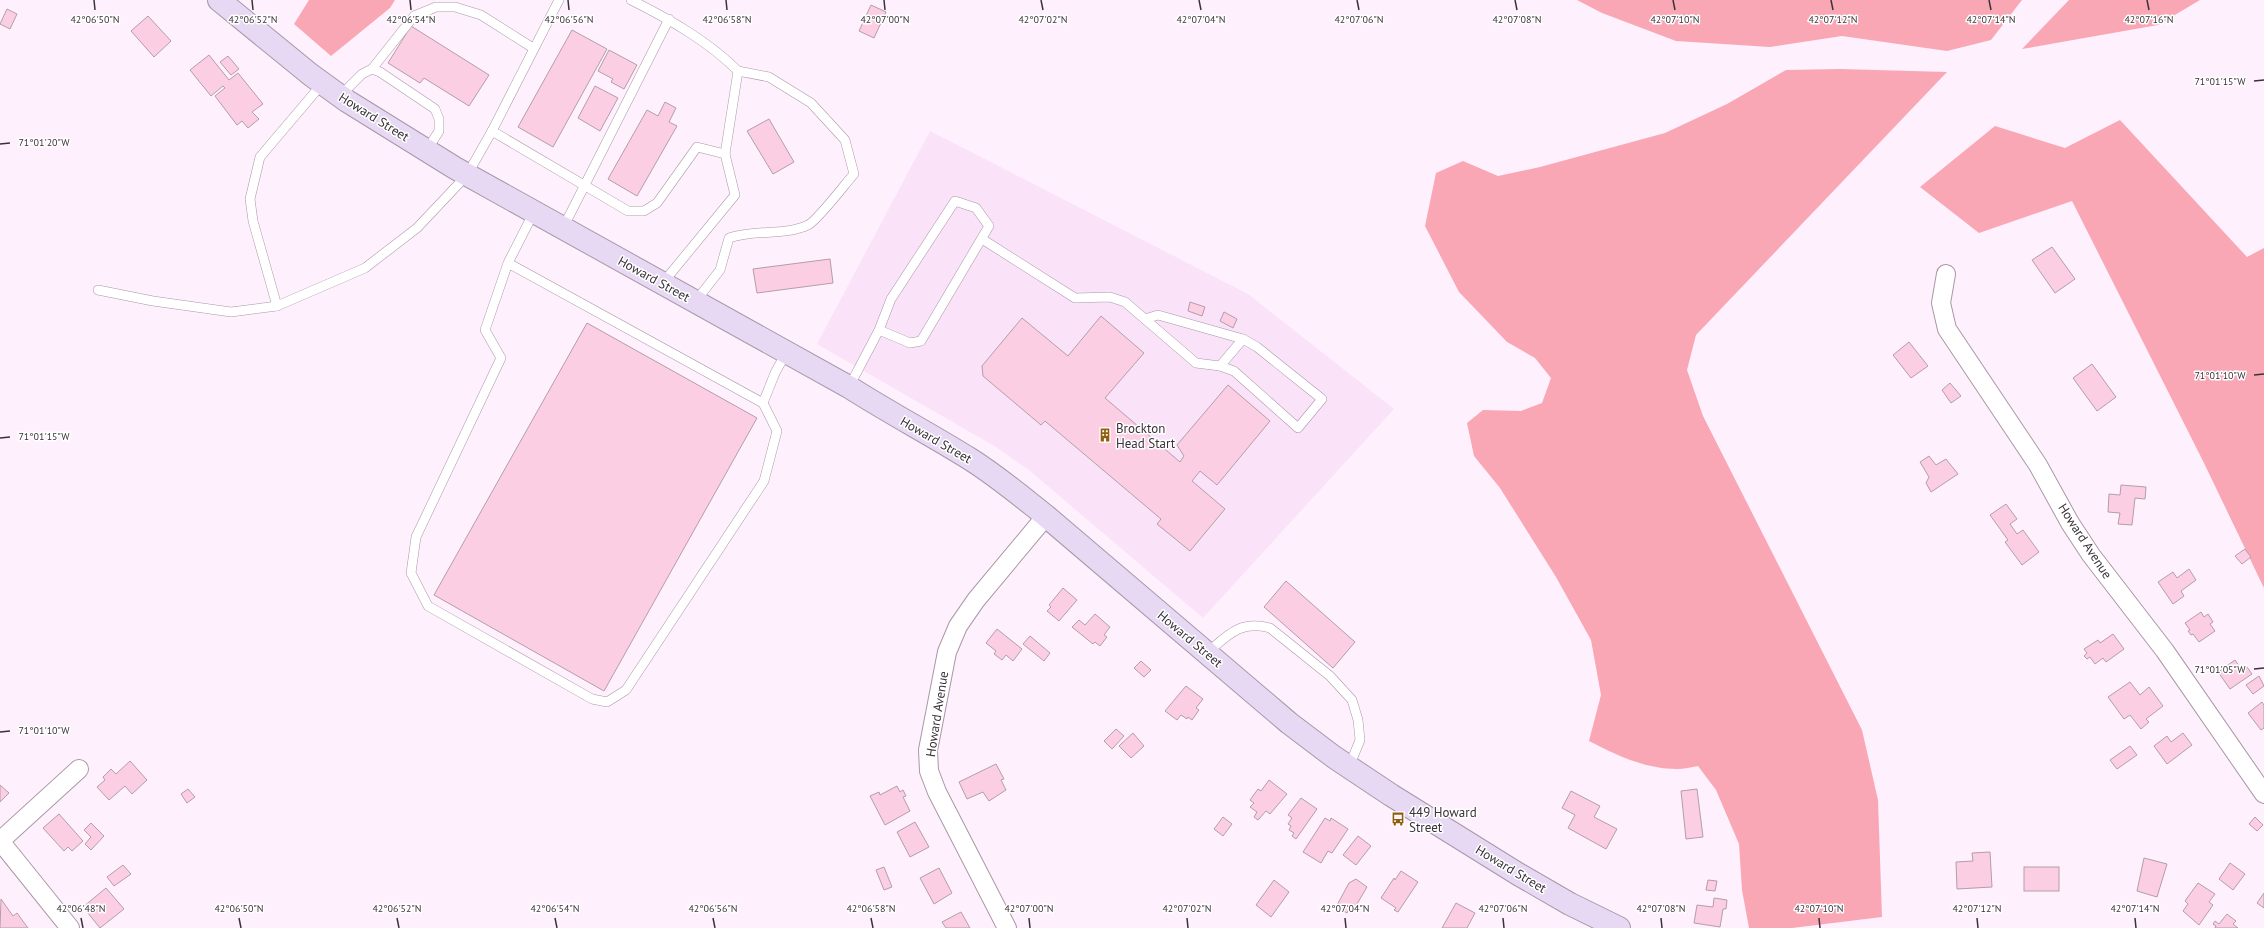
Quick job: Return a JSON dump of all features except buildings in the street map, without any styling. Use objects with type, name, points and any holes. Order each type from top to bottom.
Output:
[{"type":"main road","name":"Howard Street","points":[[219,0],[322,84],[467,175],[849,387],[890,413],[969,459],[1007,485],[1046,516],[1289,723],[1349,767],[1518,874],[1570,904],[1619,928]]},
{"type":"street","name":"Howard Avenue","points":[[1946,274],[1941,304],[1947,329],[2038,465],[2070,523],[2091,554],[2164,651],[2264,794]]},
{"type":"street","name":"Howard Avenue","points":[[1007,928],[937,792],[929,771],[928,750],[947,652],[958,626],[976,600],[1046,516]]},
{"type":"street","points":[[70,928],[0,841],[80,769]]},
{"type":"lane","points":[[98,290],[152,301],[231,312],[277,306],[365,268],[417,228],[467,175],[559,0]]},
{"type":"lane","points":[[631,0],[669,19],[726,60],[738,71],[769,77],[812,103],[845,140],[854,174],[810,225],[786,231],[763,231],[729,238],[720,270],[695,302]]},
{"type":"lane","points":[[340,96],[362,74],[372,69],[414,16],[436,7],[454,7],[481,15],[533,48]]},
{"type":"lane","points":[[563,228],[669,19]]},
{"type":"lane","points":[[372,69],[380,72],[435,109],[439,119],[439,131],[427,150]]},
{"type":"lane","points":[[662,284],[735,195],[725,154],[738,71]]},
{"type":"lane","points":[[277,306],[253,221],[250,199],[260,156],[322,84]]},
{"type":"lane","points":[[492,130],[628,211],[644,211],[657,202],[697,147],[725,154]]},
{"type":"lane","points":[[849,387],[879,330],[891,298],[955,201],[976,208],[988,226],[982,240],[921,341],[910,343],[879,330]]},
{"type":"lane","points":[[508,263],[764,403],[777,431],[764,481],[626,690],[607,702],[592,699],[428,606],[411,573],[416,538],[501,358],[485,330],[508,263],[535,212]]},
{"type":"lane","points":[[982,240],[1075,298],[1110,297],[1125,302],[1196,363],[1220,366],[1234,371],[1298,428],[1322,399],[1257,347],[1243,339],[1158,315],[1145,319]]},
{"type":"lane","points":[[1220,366],[1243,339]]},
{"type":"lane","points":[[764,403],[775,373],[786,353]]},
{"type":"lane","points":[[1208,653],[1231,633],[1245,626],[1260,625],[1270,628],[1330,676],[1352,700],[1358,720],[1360,740],[1349,767]]},
{"type":"shaded area","points":[[309,0],[395,0],[390,8],[331,56],[294,24]]},
{"type":"shaded area","points":[[1577,0],[2022,0],[1991,40],[1947,51],[1842,36],[1770,47],[1676,41],[1602,13]]},
{"type":"shaded area","points":[[2069,0],[2200,0],[2158,25],[2022,49]]},
{"type":"shaded area","points":[[1840,69],[1947,72],[1696,335],[1687,370],[1703,416],[1862,730],[1878,800],[1882,917],[1792,928],[1749,928],[1742,890],[1739,844],[1716,790],[1698,766],[1677,769],[1654,767],[1620,756],[1589,741],[1601,695],[1591,640],[1556,577],[1500,488],[1474,456],[1467,423],[1483,410],[1521,411],[1542,403],[1551,378],[1535,358],[1507,342],[1459,292],[1425,226],[1436,173],[1463,161],[1498,176],[1540,167],[1665,133],[1727,104],[1786,70]]},
{"type":"shaded area","points":[[2120,120],[2247,257],[2264,248],[2264,588],[2203,461],[2072,201],[1979,233],[1920,187],[1995,126],[2065,148]]},
{"type":"shaded area","points":[[930,131],[1248,294],[1394,409],[1203,618],[1030,471],[996,447],[817,344]]},
{"type":"place","name":"Brockton Head Start","points":[[1105,435]]},
{"type":"place","name":"449 Howard Street","points":[[1398,819]]}]
